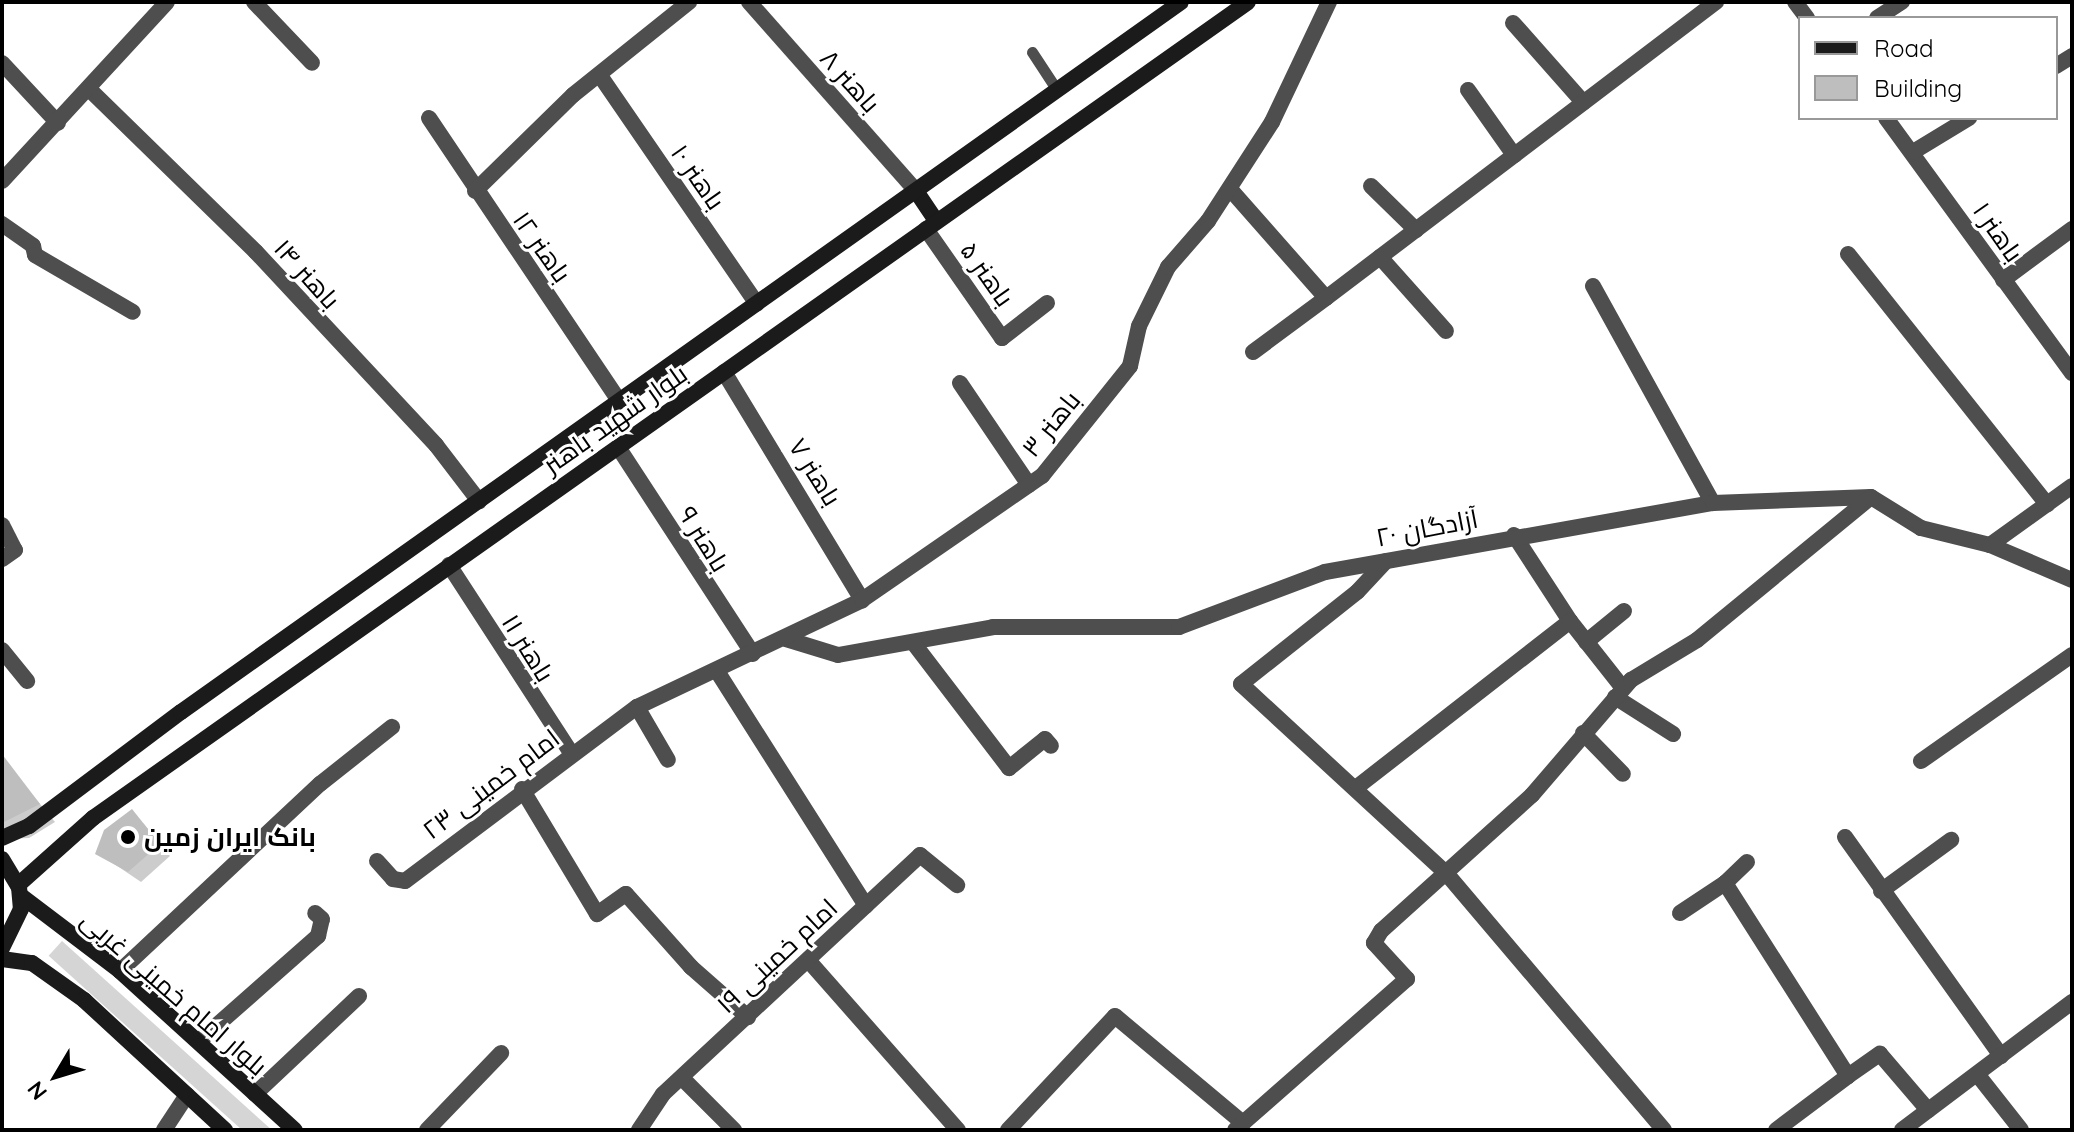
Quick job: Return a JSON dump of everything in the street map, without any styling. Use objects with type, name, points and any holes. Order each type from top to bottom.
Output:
[{"type":"main road","name":"بلوار شهید باهنر","points":[[2,838],[29,826],[479,501],[1181,2]]},
{"type":"main road","name":"بلوار شهید باهنر","points":[[19,890],[93,818],[1248,2]]},
{"type":"main road","points":[[916,191],[932,225]]},
{"type":"main road","points":[[2,859],[19,890],[15,930],[2,948]]},
{"type":"main road","name":"بلوار امام خمینی غربی","points":[[19,890],[120,971],[295,1130]]},
{"type":"main road","points":[[2,959],[32,963],[84,1000],[225,1130]]},
{"type":"street","points":[[2,181],[167,2]]},
{"type":"street","points":[[254,2],[312,63]]},
{"type":"street","points":[[475,191],[573,95],[601,77],[689,2]]},
{"type":"street","name":"باهنر ۸","points":[[749,2],[916,191]]},
{"type":"street","name":"باهنر ۳","points":[[637,707],[786,639],[862,600],[1029,485],[1130,366],[1139,326],[1168,267],[1230,189],[1272,122],[1329,2]]},
{"type":"street","points":[[1253,352],[1716,2]]},
{"type":"street","points":[[1880,16],[1902,2]]},
{"type":"street","points":[[1513,23],[1583,102]]},
{"type":"street","points":[[2,63],[58,123]]},
{"type":"street","name":"باهنر ۱۰","points":[[601,77],[757,304]]},
{"type":"street","name":"باهنر ۱۴","points":[[89,89],[256,252],[436,445],[479,501]]},
{"type":"street","points":[[1468,90],[1514,155]]},
{"type":"street","name":"باهنر ۱۲","points":[[429,118],[475,191],[619,401]]},
{"type":"street","name":"باهنر ۱","points":[[1888,120],[2072,373]]},
{"type":"street","points":[[1913,152],[1966,120]]},
{"type":"street","points":[[1371,186],[1416,230]]},
{"type":"street","points":[[1230,189],[1326,298]]},
{"type":"street","points":[[2,224],[33,246],[35,255],[133,312]]},
{"type":"street","name":"باهنر ۵","points":[[932,225],[1002,338],[1047,303]]},
{"type":"street","points":[[2003,280],[2072,229]]},
{"type":"street","points":[[1848,254],[2047,504]]},
{"type":"street","points":[[1380,257],[1446,331]]},
{"type":"street","points":[[1593,286],[1713,503]]},
{"type":"street","name":"باهنر ۷","points":[[724,372],[862,600]]},
{"type":"street","points":[[960,383],[1029,485]]},
{"type":"street","name":"باهنر ۹","points":[[618,447],[753,654]]},
{"type":"street","points":[[1990,545],[2072,486]]},
{"type":"street","points":[[1008,1130],[1115,1016],[1239,1127],[1407,979],[1374,943],[1532,795],[1619,693],[1697,640],[1871,497],[1921,528],[1990,545],[2072,580]]},
{"type":"street","name":"آزادگان ۲۰","points":[[786,639],[838,655],[915,645],[993,627],[1179,627],[1325,572],[1514,535],[1713,503],[1871,497]]},
{"type":"street","points":[[2,525],[15,550],[2,559]]},
{"type":"street","points":[[1514,535],[1619,693],[1673,734]]},
{"type":"street","points":[[1386,561],[1357,592],[1241,684],[1357,787],[1446,873],[1664,1130]]},
{"type":"street","name":"باهنر ۱۱","points":[[449,565],[571,753]]},
{"type":"street","points":[[1586,642],[1624,611]]},
{"type":"street","points":[[1357,787],[1570,621]]},
{"type":"street","points":[[915,645],[1009,768],[1045,739],[1051,746]]},
{"type":"street","points":[[2,650],[27,681]]},
{"type":"street","points":[[1921,761],[2072,655]]},
{"type":"street","points":[[717,671],[866,906]]},
{"type":"street","points":[[637,707],[668,760]]},
{"type":"street","name":"امام خمینی ۲۳","points":[[377,861],[393,879],[405,881],[522,789],[637,707]]},
{"type":"street","points":[[120,971],[320,784],[392,727]]},
{"type":"street","points":[[1583,733],[1623,774]]},
{"type":"street","points":[[522,789],[597,914],[626,894],[691,967],[748,1017]]},
{"type":"street","points":[[1845,837],[2001,1056]]},
{"type":"street","points":[[1881,891],[1951,840]]},
{"type":"street","name":"امام خمینی ۱۹","points":[[639,1130],[663,1094],[920,855],[957,885]]},
{"type":"street","points":[[1680,913],[1725,883],[1747,862]]},
{"type":"street","points":[[1725,883],[1848,1076]]},
{"type":"street","points":[[199,1041],[318,936],[322,919],[315,913]]},
{"type":"street","points":[[808,960],[958,1130]]},
{"type":"street","points":[[255,1094],[359,996]]},
{"type":"street","points":[[1902,1130],[2072,1002]]},
{"type":"street","points":[[427,1130],[501,1053]]},
{"type":"street","points":[[1776,1130],[1880,1054],[1928,1110]]},
{"type":"street","points":[[1977,1074],[2021,1130]]},
{"type":"street","points":[[682,1078],[734,1130]]},
{"type":"street","points":[[164,1130],[187,1095]]},
{"type":"lane","points":[[1032,52],[1057,90]]},
{"type":"shaded area","points":[[62,941],[272,1130],[242,1130],[49,956]]},
{"type":"building","points":[[2,754],[40,804],[2,823]]},
{"type":"building","name":"بانک ایران زمین","points":[[132,809],[160,844],[128,872],[95,854],[104,830]]},
{"type":"place","name":"بانک ایران زمین","points":[[128,837]]}]
